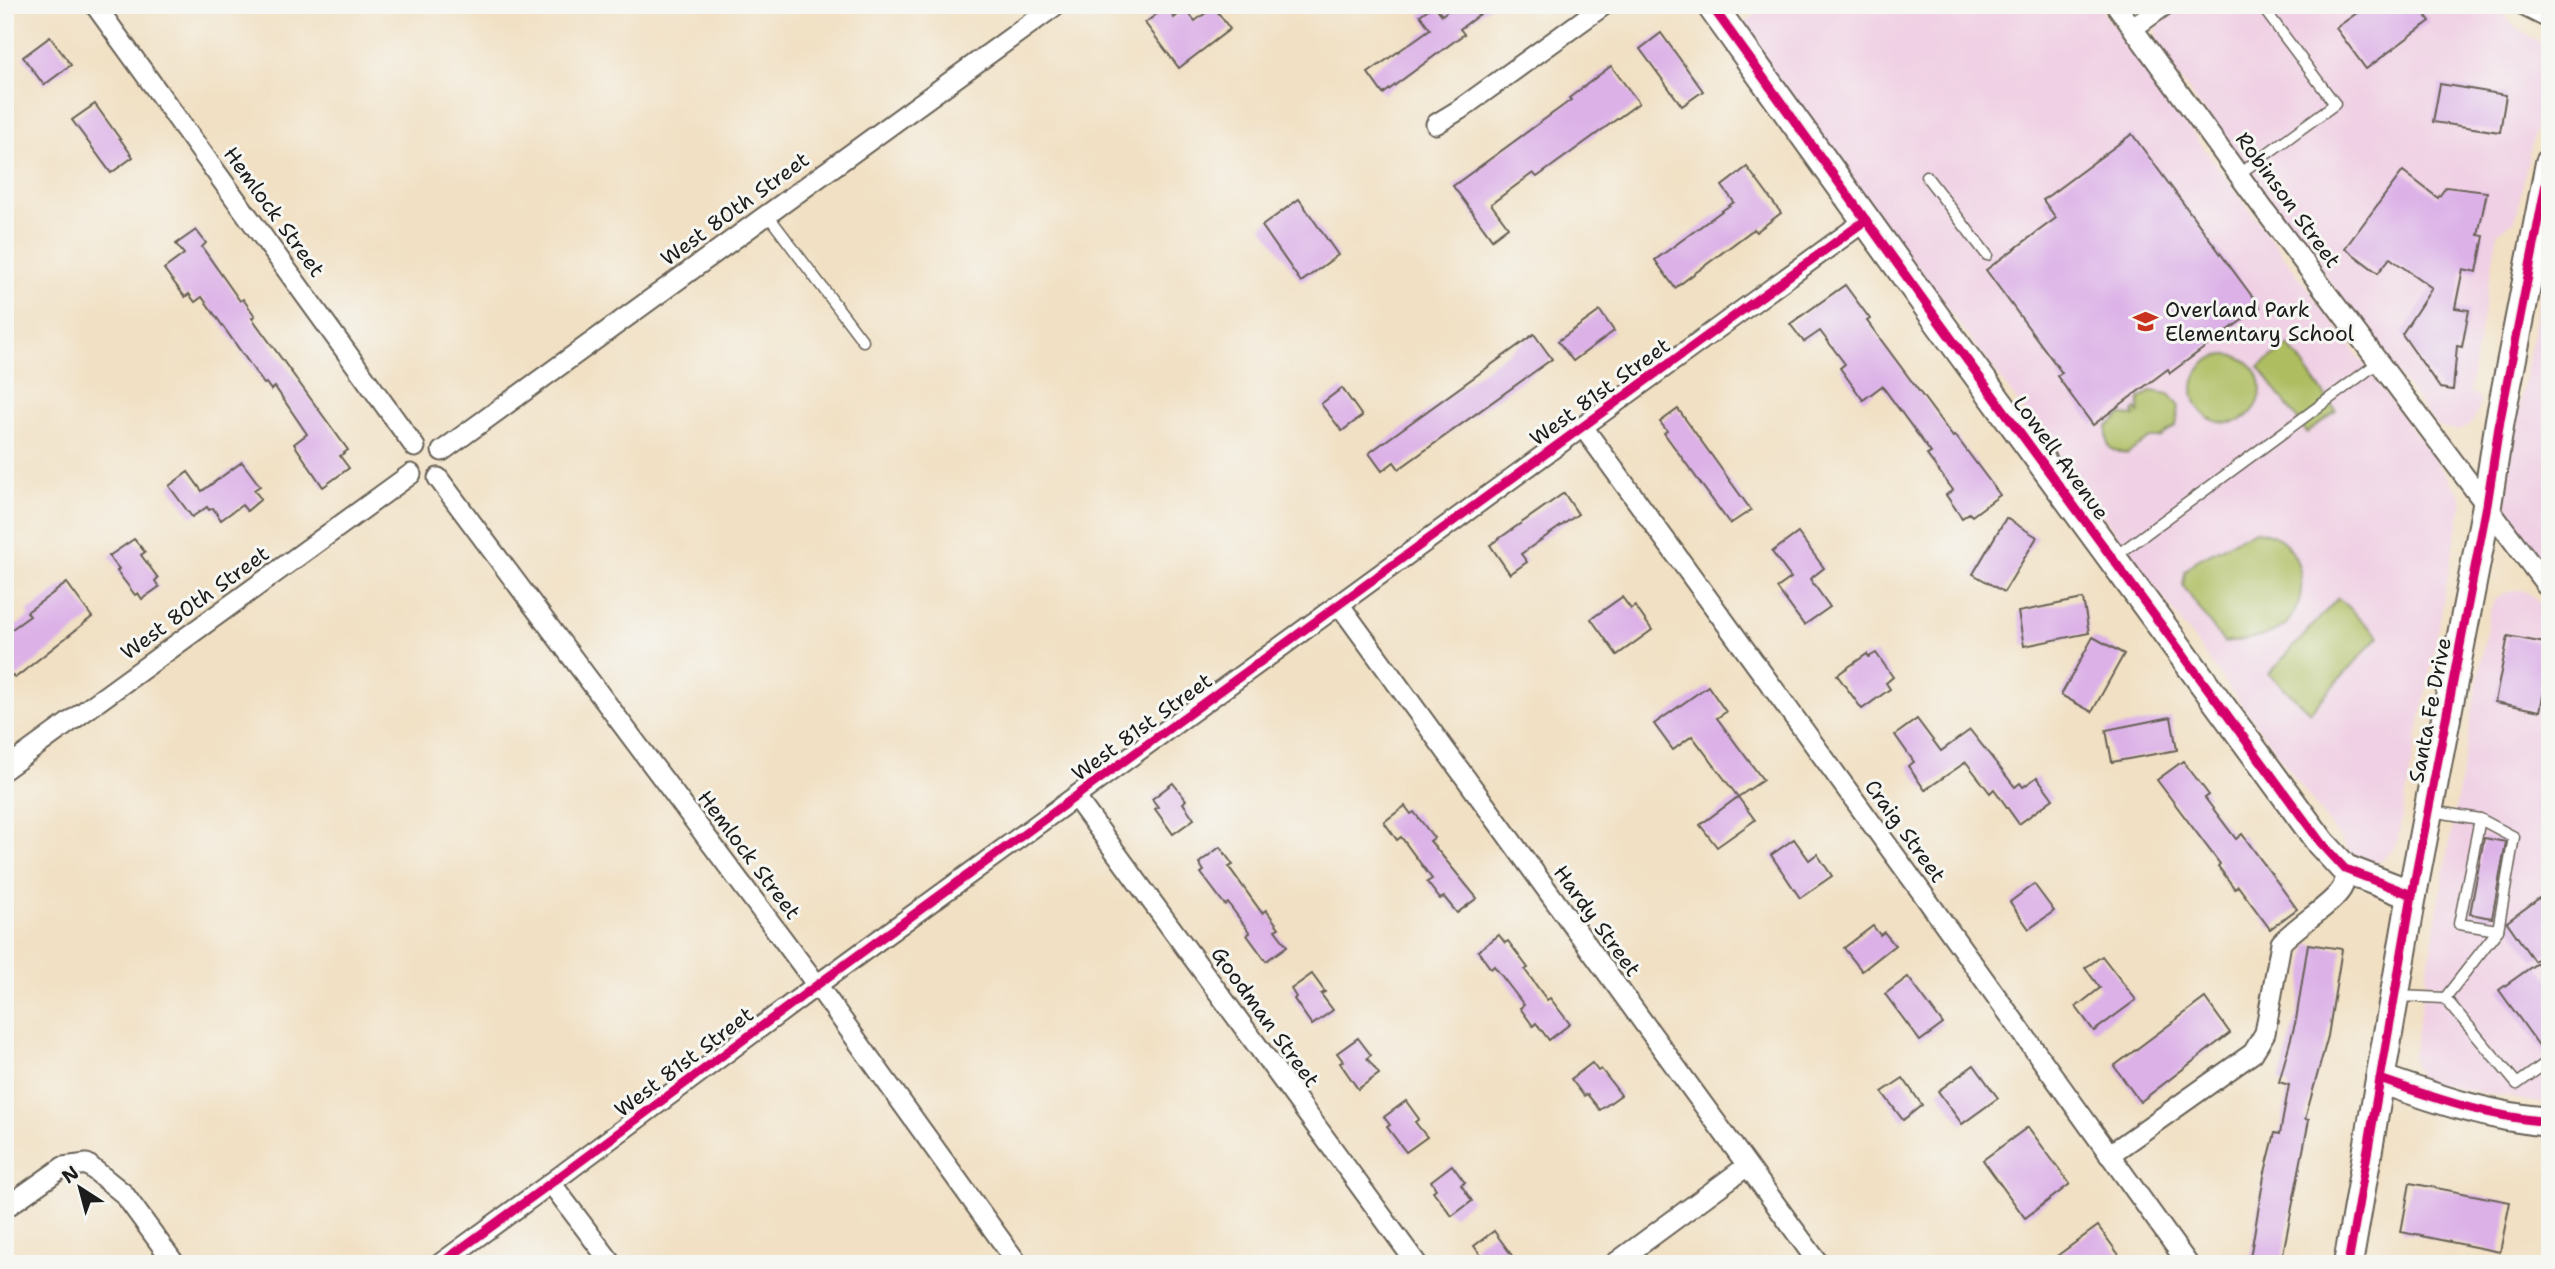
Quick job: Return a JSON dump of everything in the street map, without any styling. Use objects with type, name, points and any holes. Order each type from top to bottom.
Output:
[{"type":"street","name":"Hemlock Street","points":[[95,5],[415,447]]},
{"type":"street","name":"West 80th Street","points":[[442,451],[1056,5]]},
{"type":"street","points":[[1436,124],[1460,110],[1604,5]]},
{"type":"street","name":"Lowell Avenue","points":[[1711,5],[2321,843],[2345,869],[2412,895]]},
{"type":"street","name":"Robinson Street","points":[[2116,5],[2550,590]]},
{"type":"street","points":[[2133,28],[2165,5]]},
{"type":"street","points":[[2522,5],[2550,19]]},
{"type":"street","name":"Santa Fe Drive","points":[[2348,1264],[2412,895],[2487,505],[2500,420],[2543,238],[2550,163]]},
{"type":"street","name":"West 81st Street","points":[[440,1264],[817,985],[1866,220]]},
{"type":"street","name":"Craig Street","points":[[1583,427],[2188,1264]]},
{"type":"street","points":[[430,444],[442,451],[446,463],[438,478],[424,482],[414,478],[407,461],[415,447],[430,444]]},
{"type":"street","name":"West 80th Street","points":[[5,769],[411,474]]},
{"type":"street","name":"Hemlock Street","points":[[438,478],[817,985],[1018,1264]]},
{"type":"street","name":"Hardy Street","points":[[1339,604],[1819,1264]]},
{"type":"street","name":"Goodman Street","points":[[1076,798],[1417,1264]]},
{"type":"street","points":[[2109,1155],[2253,1053],[2265,1033],[2281,943],[2288,934],[2339,893],[2344,884],[2345,869]]},
{"type":"street","points":[[2380,1079],[2458,1106],[2550,1122]]},
{"type":"street","points":[[5,1208],[63,1167],[87,1164],[124,1194],[175,1264]]},
{"type":"street","points":[[1614,1264],[1748,1166]]},
{"type":"street","points":[[551,1184],[612,1264]]},
{"type":"lane","points":[[2239,174],[2334,104],[2261,5]]},
{"type":"lane","points":[[1926,176],[1987,255]]},
{"type":"lane","points":[[767,214],[863,341]]},
{"type":"lane","points":[[2112,558],[2146,536],[2379,362]]},
{"type":"lane","points":[[2428,810],[2480,819],[2514,837],[2498,930],[2445,998]]},
{"type":"lane","points":[[2480,819],[2459,924],[2498,930]]},
{"type":"lane","points":[[2394,995],[2445,998],[2517,1084],[2550,1060]]},
{"type":"shaded area","name":"Overland Park Elementary School","points":[[1768,5],[2098,5],[2454,486],[2461,496],[2462,504],[2398,837],[2393,850],[2384,858],[2376,863],[2367,862],[2357,859],[2349,851],[2109,524],[1737,28]]},
{"type":"shaded area","points":[[2183,5],[2495,5],[2510,23],[2544,46],[2549,62],[2515,220],[2498,232],[2469,393],[2476,394],[2481,402],[2469,425],[2458,431],[2450,430],[2437,425],[2431,419],[2161,53],[2156,43],[2156,29]]},
{"type":"shaded area","points":[[2550,239],[2550,576],[2506,514],[2503,496]]},
{"type":"shaded area","points":[[2519,590],[2534,597],[2550,617],[2550,1105],[2425,1082],[2419,1077],[2412,1058],[2490,610],[2495,600],[2504,593]]},
{"type":"green space","points":[[2289,345],[2336,411],[2307,433],[2259,367]]},
{"type":"green space","points":[[2227,355],[2240,358],[2251,365],[2258,376],[2261,389],[2258,402],[2251,413],[2240,420],[2227,423],[2214,420],[2203,413],[2196,402],[2193,389],[2196,376],[2203,365],[2214,358]]},
{"type":"green space","points":[[2151,391],[2169,394],[2179,407],[2176,426],[2160,438],[2150,438],[2127,454],[2111,449],[2107,427],[2122,415],[2135,416],[2133,412],[2136,409],[2139,413],[2140,399]]},
{"type":"green space","points":[[2255,530],[2278,538],[2292,552],[2300,572],[2298,604],[2293,615],[2281,628],[2257,637],[2224,643],[2183,586],[2185,571],[2197,560]]},
{"type":"green space","points":[[2338,598],[2379,636],[2310,712],[2269,674]]},
{"type":"building","points":[[1434,5],[1442,15],[1455,5],[1492,5],[1460,29],[1464,34],[1383,94],[1368,73],[1430,29],[1420,15]]},
{"type":"building","points":[[2368,5],[2418,5],[2430,21],[2366,69],[2336,28]]},
{"type":"building","points":[[1166,7],[1174,18],[1185,9],[1195,21],[1214,7],[1230,29],[1179,68],[1145,23]]},
{"type":"building","points":[[1661,33],[1703,91],[1682,106],[1640,49]]},
{"type":"building","points":[[50,37],[71,65],[44,85],[23,57]]},
{"type":"building","points":[[1611,66],[1639,103],[1537,177],[1533,173],[1491,204],[1508,227],[1492,239],[1453,186],[1571,100],[1569,98]]},
{"type":"building","points":[[2440,84],[2506,95],[2500,132],[2433,122]]},
{"type":"building","points":[[95,104],[133,157],[111,173],[72,120]]},
{"type":"building","name":"Overland Park Elementary School","points":[[2132,134],[2260,307],[2170,373],[2168,369],[2093,425],[2057,376],[2062,373],[1986,270],[2056,218],[2043,200]]},
{"type":"building","points":[[1747,167],[1781,213],[1756,232],[1754,229],[1675,288],[1655,260],[1734,202],[1722,186]]},
{"type":"building","points":[[2403,171],[2438,198],[2446,187],[2487,192],[2478,235],[2484,236],[2477,272],[2463,269],[2455,308],[2469,310],[2462,347],[2457,346],[2453,390],[2440,388],[2402,334],[2432,288],[2390,258],[2378,273],[2345,248]]},
{"type":"building","points":[[1299,199],[1338,255],[1301,282],[1262,226]]},
{"type":"building","points":[[196,230],[206,243],[202,247],[240,301],[243,299],[255,316],[252,318],[348,450],[340,456],[349,468],[323,487],[294,444],[307,434],[275,387],[271,390],[264,384],[202,297],[195,302],[189,294],[185,297],[164,269],[184,254],[176,244]]},
{"type":"building","points":[[1845,285],[1870,319],[1867,321],[1953,437],[1955,435],[2000,495],[1972,516],[1969,513],[1962,518],[1946,495],[1953,490],[1927,455],[1931,453],[1882,386],[1863,400],[1840,368],[1845,364],[1820,331],[1804,342],[1790,324]]},
{"type":"building","points":[[1600,311],[1614,331],[1573,361],[1558,341]]},
{"type":"building","points":[[1534,334],[1552,359],[1399,469],[1394,462],[1382,471],[1369,453]]},
{"type":"building","points":[[1342,388],[1362,416],[1342,431],[1321,404]]},
{"type":"building","points":[[1678,409],[1751,510],[1730,524],[1664,433],[1667,431],[1660,422]]},
{"type":"building","points":[[242,462],[260,486],[254,490],[261,499],[247,511],[242,505],[221,520],[213,508],[209,510],[207,507],[192,517],[169,486],[188,472],[202,491]]},
{"type":"building","points":[[1564,493],[1578,514],[1521,554],[1527,562],[1510,574],[1490,545]]},
{"type":"building","points":[[2006,518],[2037,537],[2004,592],[1973,574]]},
{"type":"building","points":[[1798,533],[1824,568],[1810,579],[1830,607],[1804,625],[1777,588],[1791,578],[1772,552]]},
{"type":"building","points":[[134,539],[145,552],[141,555],[158,578],[155,581],[159,587],[142,599],[138,593],[135,595],[109,556]]},
{"type":"building","points":[[67,583],[92,617],[15,678],[13,675],[5,681],[5,634],[30,616],[27,612]]},
{"type":"building","points":[[1622,597],[1631,609],[1635,606],[1652,630],[1617,655],[1591,619]]},
{"type":"building","points":[[2083,599],[2089,633],[2024,646],[2018,612]]},
{"type":"building","points":[[2508,636],[2550,644],[2550,661],[2540,711],[2495,702]]},
{"type":"building","points":[[2093,637],[2124,654],[2092,712],[2061,695]]},
{"type":"building","points":[[1876,653],[1893,677],[1886,683],[1890,689],[1862,709],[1837,675],[1867,654],[1869,657]]},
{"type":"building","points":[[1708,686],[1726,712],[1717,718],[1763,780],[1738,797],[1692,736],[1673,750],[1654,724]]},
{"type":"building","points":[[2171,717],[2177,750],[2112,762],[2106,730]]},
{"type":"building","points":[[1917,719],[1941,751],[1970,730],[2015,787],[2020,783],[2023,787],[2037,777],[2053,799],[2019,824],[1994,789],[1990,793],[1966,762],[1925,790],[1908,766],[1914,762],[1895,735]]},
{"type":"building","points":[[2183,761],[2209,795],[2205,798],[2236,839],[2242,834],[2297,909],[2270,929],[2238,886],[2235,889],[2218,866],[2220,864],[2157,780]]},
{"type":"building","points":[[1173,783],[1186,800],[1183,803],[1194,819],[1173,834],[1155,809],[1158,807],[1152,799]]},
{"type":"building","points":[[1738,797],[1755,820],[1717,847],[1700,825]]},
{"type":"building","points":[[1405,806],[1411,814],[1414,812],[1434,838],[1430,841],[1477,898],[1457,913],[1444,897],[1440,899],[1427,882],[1432,879],[1401,837],[1397,840],[1384,822]]},
{"type":"building","points":[[2484,838],[2506,842],[2492,918],[2470,914]]},
{"type":"building","points":[[1794,839],[1809,860],[1817,854],[1832,876],[1800,898],[1771,855]]},
{"type":"building","points":[[1220,847],[1233,865],[1229,867],[1262,913],[1266,910],[1279,928],[1275,930],[1287,946],[1266,961],[1228,903],[1225,905],[1201,873],[1204,871],[1199,863]]},
{"type":"building","points":[[2034,884],[2054,911],[2029,929],[2010,902]]},
{"type":"building","points":[[2550,890],[2550,950],[2534,961],[2507,922]]},
{"type":"building","points":[[1873,926],[1880,935],[1884,932],[1895,945],[1862,971],[1844,948]]},
{"type":"building","points":[[1499,935],[1505,943],[1508,941],[1547,1000],[1550,998],[1570,1024],[1549,1040],[1536,1023],[1533,1026],[1520,1008],[1524,1005],[1494,966],[1491,969],[1478,951]]},
{"type":"building","points":[[2308,944],[2342,949],[2328,1036],[2305,1119],[2309,1120],[2281,1264],[2249,1264],[2264,1176],[2275,1133],[2280,1134],[2289,1085],[2279,1082],[2296,1020]]},
{"type":"building","points":[[2102,956],[2136,1000],[2094,1031],[2076,1007],[2100,988],[2085,968]]},
{"type":"building","points":[[2537,963],[2550,981],[2550,1053],[2545,1054],[2499,990]]},
{"type":"building","points":[[1312,974],[1325,992],[1321,994],[1333,1010],[1312,1025],[1294,999],[1296,997],[1291,989]]},
{"type":"building","points":[[1908,977],[1943,1024],[1920,1041],[1885,994]]},
{"type":"building","points":[[2205,998],[2230,1033],[2140,1102],[2114,1066]]},
{"type":"building","points":[[1358,1038],[1371,1055],[1367,1058],[1379,1074],[1358,1089],[1340,1063],[1343,1061],[1337,1053]]},
{"type":"building","points":[[1592,1063],[1598,1071],[1601,1069],[1621,1095],[1600,1110],[1587,1094],[1584,1096],[1571,1079]]},
{"type":"building","points":[[1974,1065],[1998,1098],[1962,1124],[1938,1091]]},
{"type":"building","points":[[1903,1078],[1922,1105],[1903,1120],[1882,1092]]},
{"type":"building","points":[[1406,1101],[1419,1119],[1415,1122],[1427,1137],[1406,1152],[1387,1127],[1390,1125],[1384,1117]]},
{"type":"building","points":[[2028,1127],[2070,1184],[2025,1218],[1983,1160]]},
{"type":"building","points":[[1452,1165],[1465,1183],[1461,1185],[1472,1201],[1452,1216],[1433,1191],[1436,1189],[1431,1181]]},
{"type":"building","points":[[2410,1183],[2510,1202],[2500,1252],[2401,1232]]},
{"type":"building","points":[[2098,1226],[2119,1255],[2107,1264],[2046,1264]]},
{"type":"building","points":[[1494,1231],[1518,1264],[1487,1264],[1474,1246]]},
{"type":"cycle path","points":[[1711,5],[1942,326],[2321,843],[2345,869],[2412,895]]},
{"type":"cycle path","points":[[2348,1264],[2412,895],[2550,163]]},
{"type":"cycle path","points":[[440,1264],[817,985],[1866,220]]},
{"type":"cycle path","points":[[2380,1079],[2484,1111],[2550,1122]]},
{"type":"place","name":"Overland Park Elementary School","points":[[2145,322]]}]
